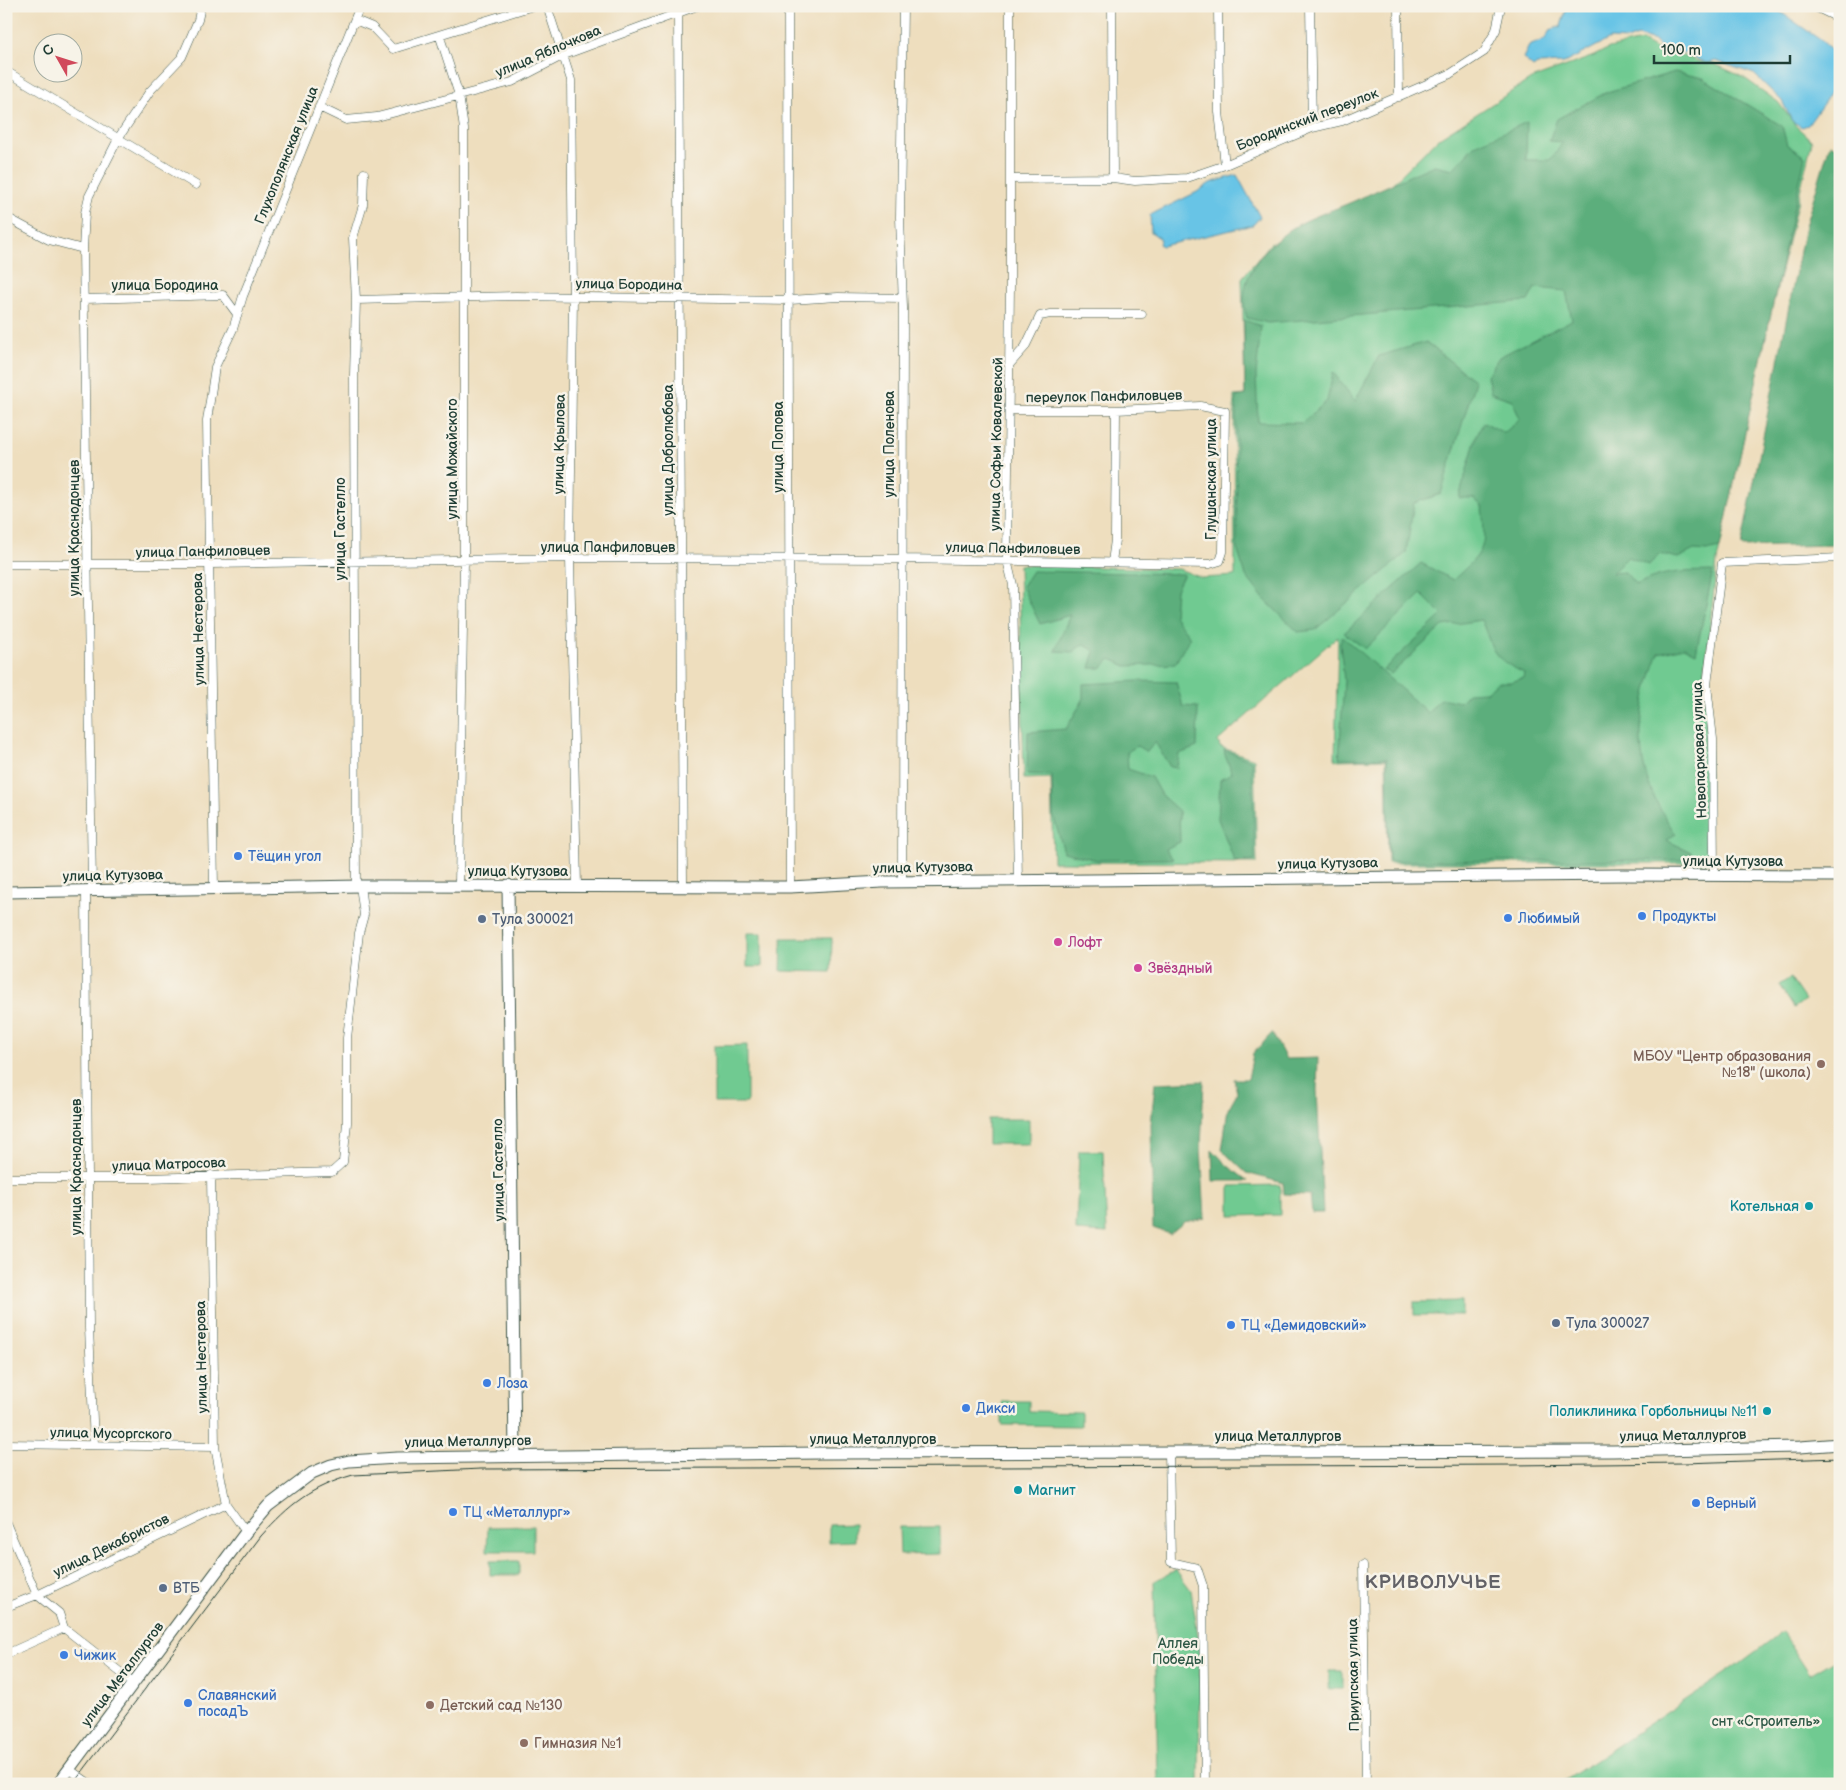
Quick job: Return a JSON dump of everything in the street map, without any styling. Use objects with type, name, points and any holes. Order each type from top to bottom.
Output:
[{"type":"main road","name":"улица Кутузова","points":[[6,892],[358,886],[790,887],[902,882],[1840,876]]},
{"type":"main road","name":"улица Гастелло","points":[[508,885],[515,1455]]},
{"type":"main road","name":"улица Металлургов","points":[[58,1784],[246,1532],[268,1506],[312,1473],[331,1465],[397,1458],[515,1455],[1169,1451],[1603,1451],[1800,1447],[1840,1444]]},
{"type":"street","name":"улица Краснодонцев","points":[[94,1444],[89,1328],[89,890],[85,299],[83,250],[85,213],[89,196],[119,137],[150,91],[182,57],[198,20],[201,6]]},
{"type":"street","name":"Глухополянская улица","points":[[237,314],[360,6]]},
{"type":"street","points":[[354,20],[372,27],[393,49],[440,37],[533,6]]},
{"type":"street","name":"улица Крылова","points":[[547,6],[571,80],[573,296],[570,558],[577,886]]},
{"type":"street","name":"улица Яблочкова","points":[[319,107],[346,120],[377,117],[512,82],[564,55],[697,6]]},
{"type":"street","name":"улица Попова","points":[[788,6],[791,560],[790,887]]},
{"type":"street","name":"улица Поленова","points":[[902,882],[902,298],[900,217],[903,6]]},
{"type":"street","name":"улица Софьи Ковалевской","points":[[1010,6],[1011,179],[1007,560],[1013,585],[1018,881]]},
{"type":"street","points":[[1112,6],[1113,178]]},
{"type":"street","points":[[1218,6],[1219,112],[1225,165]]},
{"type":"street","points":[[1310,6],[1312,128]]},
{"type":"street","points":[[1398,6],[1399,97]]},
{"type":"street","name":"Бородинский переулок","points":[[1011,179],[1113,178],[1134,181],[1187,178],[1225,165],[1312,128],[1342,121],[1450,74],[1484,52],[1496,30],[1502,6]]},
{"type":"street","points":[[1813,6],[1840,19]]},
{"type":"street","name":"улица Добролюбова","points":[[678,14],[683,887]]},
{"type":"street","name":"улица Можайского","points":[[440,37],[459,96],[464,129],[464,561],[459,886]]},
{"type":"street","points":[[6,72],[119,137],[196,185]]},
{"type":"street","name":"улица Гастелло","points":[[332,1172],[343,1162],[344,1156],[347,1123],[347,1038],[359,933],[364,914],[358,886],[355,562],[356,300],[353,238],[363,205],[364,173]]},
{"type":"street","points":[[6,238],[8,218],[49,240],[83,250]]},
{"type":"street","name":"улица Бородина","points":[[85,299],[223,295],[237,314]]},
{"type":"street","name":"улица Бородина","points":[[356,300],[573,296],[790,300],[838,296],[902,298]]},
{"type":"street","name":"улица Нестерова","points":[[214,888],[207,421],[215,367],[233,329],[237,314]]},
{"type":"street","points":[[1009,365],[1025,347],[1040,316],[1050,314],[1142,314]]},
{"type":"street","name":"переулок Панфиловцев","points":[[1009,410],[1116,410],[1200,406]]},
{"type":"street","name":"Глушанская улица","points":[[1200,406],[1225,411],[1223,552],[1220,561],[1210,564]]},
{"type":"street","points":[[1112,562],[1115,540],[1116,410]]},
{"type":"street","name":"улица Панфиловцев","points":[[6,564],[210,564],[570,558],[791,560],[901,558],[1210,564]]},
{"type":"street","name":"Новопарковая улица","points":[[1714,876],[1713,739],[1708,685],[1722,563],[1840,558]]},
{"type":"street","name":"улица Матросова","points":[[6,1178],[88,1179],[332,1172]]},
{"type":"street","name":"улица Нестерова","points":[[211,1175],[215,1447],[226,1504],[246,1532]]},
{"type":"street","name":"улица Мусоргского","points":[[6,1444],[215,1447]]},
{"type":"street","points":[[1169,1451],[1171,1562],[1197,1568],[1203,1586],[1205,1784]]},
{"type":"street","name":"улица Декабристов","points":[[6,1606],[37,1594],[226,1504]]},
{"type":"street","points":[[6,1523],[37,1594],[59,1613],[64,1628],[134,1682]]},
{"type":"street","name":"Приупская улица","points":[[1363,1565],[1366,1784]]},
{"type":"street","points":[[6,1654],[64,1628]]},
{"type":"street","points":[[69,1769],[90,1784]]},
{"type":"green space","points":[[1642,41],[1663,53],[1678,54],[1706,64],[1712,63],[1743,77],[1778,102],[1796,126],[1812,141],[1771,313],[1717,561],[1703,689],[1709,736],[1708,863],[1388,863],[1386,759],[1335,760],[1338,636],[1218,741],[1220,747],[1254,759],[1257,863],[1053,862],[1051,778],[1024,779],[1019,565],[1179,569],[1202,578],[1235,576],[1234,396],[1245,395],[1242,278],[1270,244],[1366,209],[1439,138],[1531,79],[1594,56],[1609,48]]},
{"type":"green space","points":[[1675,72],[1703,78],[1782,126],[1787,145],[1805,157],[1720,548],[1707,551],[1694,550],[1678,558],[1659,554],[1649,565],[1628,557],[1612,573],[1625,572],[1636,585],[1664,574],[1713,571],[1696,653],[1684,647],[1659,653],[1650,678],[1641,724],[1644,768],[1651,790],[1676,834],[1666,840],[1691,852],[1691,860],[1389,861],[1387,758],[1339,758],[1344,681],[1340,644],[1342,636],[1428,713],[1441,699],[1460,702],[1468,693],[1486,692],[1498,682],[1511,682],[1523,678],[1524,673],[1504,662],[1495,652],[1481,620],[1443,626],[1391,674],[1383,670],[1442,615],[1421,594],[1365,649],[1344,633],[1421,563],[1453,580],[1478,555],[1484,532],[1482,506],[1473,498],[1459,498],[1477,434],[1484,422],[1504,433],[1520,419],[1512,400],[1491,393],[1487,376],[1499,357],[1572,320],[1566,291],[1535,288],[1528,301],[1268,323],[1247,318],[1244,304],[1248,279],[1253,267],[1270,246],[1291,229],[1306,221],[1434,165],[1453,169],[1475,145],[1527,122],[1526,160],[1550,160],[1563,142],[1549,141],[1557,119],[1607,92]]},
{"type":"green space","points":[[1830,144],[1840,149],[1840,545],[1741,547],[1805,226]]},
{"type":"green space","points":[[1244,320],[1261,326],[1256,375],[1258,422],[1302,423],[1327,401],[1333,372],[1355,401],[1379,356],[1426,342],[1475,381],[1441,494],[1414,503],[1406,553],[1315,630],[1298,632],[1264,599],[1246,576],[1237,549],[1236,397],[1245,395]]},
{"type":"green space","points":[[1032,571],[1184,574],[1176,590],[1174,616],[1190,637],[1175,664],[1126,666],[1111,659],[1101,668],[1090,668],[1095,651],[1083,644],[1073,652],[1055,651],[1070,615],[1040,624],[1022,586]]},
{"type":"green space","points":[[1139,681],[1176,682],[1183,706],[1198,707],[1197,747],[1179,754],[1177,768],[1170,767],[1155,742],[1147,752],[1137,746],[1127,752],[1128,769],[1151,777],[1161,795],[1179,811],[1180,842],[1165,849],[1173,859],[1097,860],[1064,852],[1053,815],[1052,775],[1027,774],[1028,732],[1066,729],[1083,700],[1083,684]]},
{"type":"green space","points":[[1224,750],[1252,761],[1255,861],[1235,862],[1218,819],[1220,780],[1231,773]]},
{"type":"green space","points":[[747,933],[762,933],[762,967],[747,967]]},
{"type":"green space","points":[[782,938],[832,938],[831,972],[781,971]]},
{"type":"green space","points":[[1790,978],[1805,1000],[1794,1008],[1779,985]]},
{"type":"green space","points":[[1272,1033],[1286,1059],[1318,1058],[1317,1090],[1323,1213],[1312,1213],[1310,1195],[1284,1194],[1283,1183],[1246,1173],[1222,1150],[1228,1109],[1237,1093],[1234,1079],[1248,1079],[1253,1054]]},
{"type":"green space","points":[[747,1045],[747,1103],[714,1103],[714,1046]]},
{"type":"green space","points":[[1204,1081],[1201,1147],[1205,1218],[1184,1222],[1170,1234],[1153,1228],[1151,1124],[1155,1083]]},
{"type":"green space","points":[[988,1119],[1029,1119],[1029,1144],[988,1144]]},
{"type":"green space","points":[[1212,1149],[1228,1166],[1248,1181],[1213,1181]]},
{"type":"green space","points":[[1079,1151],[1103,1151],[1107,1233],[1076,1231]]},
{"type":"green space","points":[[1280,1185],[1280,1215],[1230,1216],[1230,1186]]},
{"type":"green space","points":[[1462,1301],[1462,1315],[1414,1315],[1414,1302]]},
{"type":"green space","points":[[1002,1401],[1029,1401],[1029,1411],[1081,1412],[1081,1426],[1002,1425]]},
{"type":"green space","points":[[855,1524],[855,1541],[829,1542],[829,1525]]},
{"type":"green space","points":[[533,1526],[533,1551],[487,1551],[488,1527]]},
{"type":"green space","points":[[899,1527],[940,1527],[940,1554],[900,1555]]},
{"type":"green space","points":[[490,1561],[519,1561],[519,1575],[490,1575]]},
{"type":"green space","name":"Аллея Победы","points":[[1176,1570],[1191,1590],[1200,1648],[1199,1784],[1158,1784],[1154,1581]]},
{"type":"green space","name":"снт «Строитель»","points":[[1782,1632],[1810,1675],[1840,1657],[1840,1784],[1560,1784],[1732,1669]]},
{"type":"green space","points":[[1329,1671],[1343,1671],[1343,1689],[1329,1689]]},
{"type":"water","points":[[1567,6],[1772,6],[1822,41],[1840,58],[1837,77],[1830,93],[1808,125],[1802,127],[1792,121],[1782,101],[1754,74],[1716,61],[1706,63],[1685,53],[1664,51],[1655,41],[1638,36],[1627,40],[1610,39],[1564,63],[1537,64],[1533,67],[1523,58],[1529,46],[1545,39],[1550,30],[1561,26]]},
{"type":"water","points":[[1237,175],[1260,217],[1253,225],[1162,246],[1159,244],[1161,239],[1151,232],[1150,215],[1197,192],[1210,183]]},
{"type":"tram line","points":[[73,1784],[261,1536],[302,1498],[325,1485],[353,1475],[481,1469],[1514,1465],[1684,1463],[1840,1458]]},
{"type":"place","name":"Тёщин угол","points":[[238,856]]},
{"type":"place","name":"Продукты","points":[[1642,916]]},
{"type":"place","name":"Любимый","points":[[1508,918]]},
{"type":"place","name":"Тула 300021","points":[[482,919]]},
{"type":"place","name":"Лофт","points":[[1058,942]]},
{"type":"place","name":"Звёздный","points":[[1138,968]]},
{"type":"place","name":"МБОУ \"Центр образования №18\" (школа)","points":[[1821,1064]]},
{"type":"place","name":"Котельная","points":[[1809,1206]]},
{"type":"place","name":"Тула 300027","points":[[1556,1323]]},
{"type":"place","name":"ТЦ «Демидовский»","points":[[1231,1325]]},
{"type":"place","name":"Лоза","points":[[487,1383]]},
{"type":"place","name":"Дикси","points":[[966,1408]]},
{"type":"place","name":"Поликлиника Горбольницы №11","points":[[1767,1411]]},
{"type":"place","name":"Магнит","points":[[1018,1490]]},
{"type":"place","name":"Верный","points":[[1696,1503]]},
{"type":"place","name":"ТЦ «Металлург»","points":[[453,1512]]},
{"type":"place","name":"ВТБ","points":[[163,1588]]},
{"type":"place","name":"Чижик","points":[[64,1655]]},
{"type":"place","name":"Славянский посадЪ","points":[[188,1703]]},
{"type":"place","name":"Детский сад №130","points":[[430,1705]]},
{"type":"place","name":"Гимназия №1","points":[[524,1743]]},
{"type":"district","name":"КРИВОЛУЧЬЕ","points":[[1433,1581]]}]
